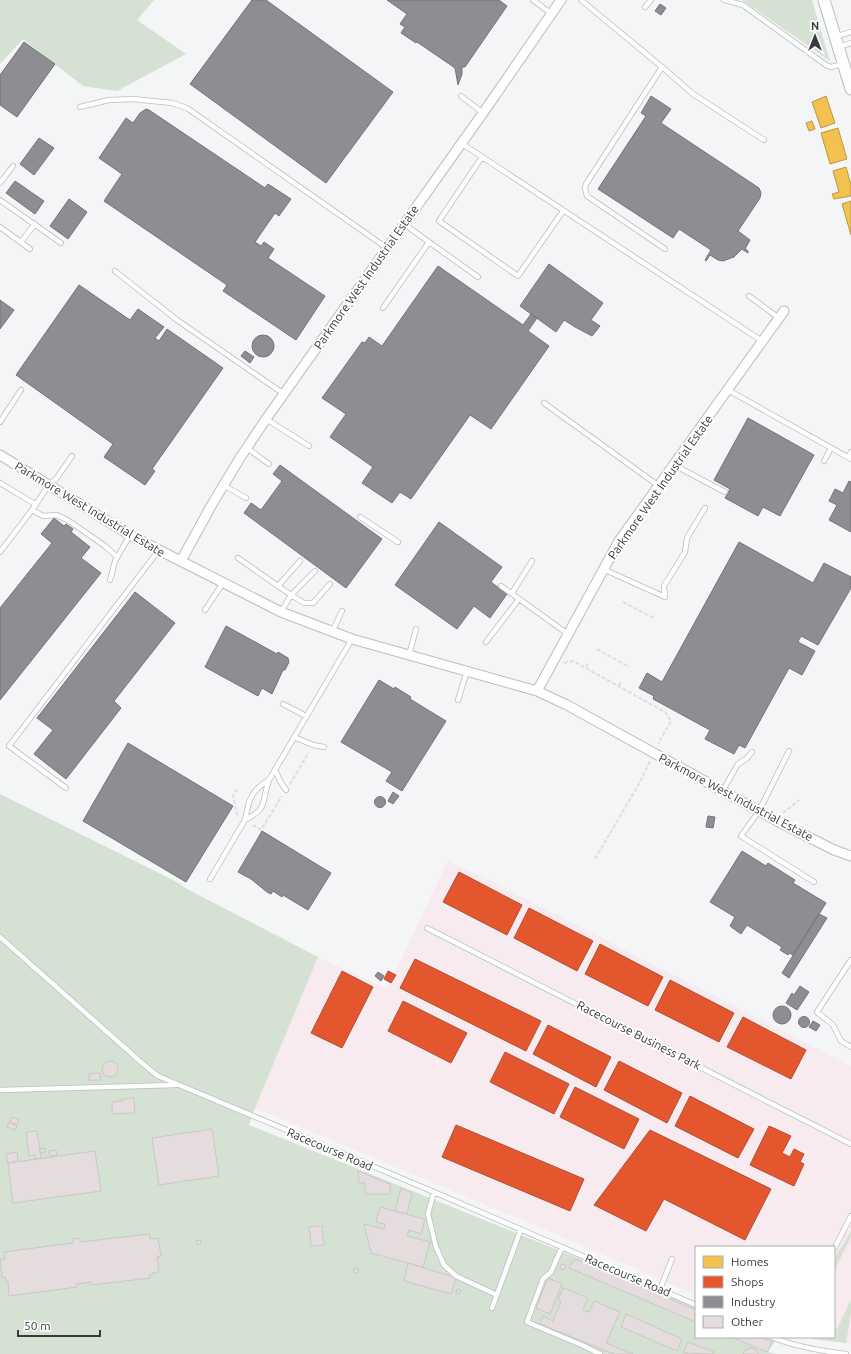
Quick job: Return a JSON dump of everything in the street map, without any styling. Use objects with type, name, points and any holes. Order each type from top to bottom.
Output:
[{"type":"street","name":"Parkmore West Industrial Estate","points":[[182,561],[223,485],[266,419],[561,0]]},
{"type":"street","points":[[824,0],[851,89]]},
{"type":"street","name":"Parkmore West Industrial Estate","points":[[537,691],[619,541],[781,315]]},
{"type":"street","name":"Parkmore West Industrial Estate","points":[[0,455],[130,534],[281,612],[352,639],[537,691],[567,705],[777,821],[834,850],[851,856]]},
{"type":"lane","points":[[533,0],[552,14]]},
{"type":"lane","points":[[581,0],[662,67],[692,94],[764,140]]},
{"type":"lane","points":[[645,7],[650,0]]},
{"type":"lane","points":[[724,0],[743,5],[826,65],[831,67],[844,64]]},
{"type":"lane","points":[[837,43],[851,32]]},
{"type":"lane","points":[[837,43],[851,43]]},
{"type":"lane","points":[[662,67],[586,184],[585,189],[587,196],[665,250]]},
{"type":"lane","points":[[461,96],[483,112]]},
{"type":"lane","points":[[80,107],[109,100],[133,99],[172,103],[187,108],[387,248]]},
{"type":"lane","points":[[461,143],[762,341]]},
{"type":"lane","points":[[482,157],[439,221],[518,276],[563,211]]},
{"type":"lane","points":[[0,183],[13,166]]},
{"type":"lane","points":[[0,200],[61,243]]},
{"type":"lane","points":[[21,242],[35,224]]},
{"type":"lane","points":[[404,224],[478,277]]},
{"type":"lane","points":[[0,227],[30,250]]},
{"type":"lane","points":[[383,308],[429,242]]},
{"type":"lane","points":[[115,271],[177,320],[284,394]]},
{"type":"lane","points":[[749,296],[781,315]]},
{"type":"lane","points":[[0,422],[21,390]]},
{"type":"lane","points":[[728,390],[850,458],[851,452]]},
{"type":"lane","points":[[544,403],[659,486]]},
{"type":"lane","points":[[266,419],[309,446]]},
{"type":"lane","points":[[247,448],[269,464]]},
{"type":"lane","points":[[824,461],[832,448]]},
{"type":"lane","points":[[0,552],[72,456]]},
{"type":"lane","points":[[674,466],[725,492]]},
{"type":"lane","points":[[0,484],[35,504]]},
{"type":"lane","points":[[223,485],[246,498]]},
{"type":"lane","points":[[604,569],[665,597],[664,586],[685,552],[687,538],[705,508]]},
{"type":"lane","points":[[32,510],[43,516],[57,515],[69,521],[105,546],[117,557]]},
{"type":"lane","points":[[360,518],[398,542]]},
{"type":"lane","points":[[110,580],[115,561],[130,534]]},
{"type":"lane","points":[[66,788],[9,746],[159,550]]},
{"type":"lane","points":[[238,558],[304,603],[313,603],[330,584]]},
{"type":"lane","points":[[278,586],[300,561]]},
{"type":"lane","points":[[512,593],[532,561]]},
{"type":"lane","points":[[281,612],[291,595],[315,571]]},
{"type":"lane","points":[[205,610],[223,583]]},
{"type":"lane","points":[[501,586],[568,634]]},
{"type":"lane","points":[[486,642],[519,599]]},
{"type":"lane","points":[[332,632],[342,611]]},
{"type":"lane","points":[[409,655],[416,629]]},
{"type":"lane","points":[[245,820],[259,813],[263,804],[269,780],[352,639]]},
{"type":"lane","points":[[458,700],[467,671]]},
{"type":"lane","points":[[283,704],[306,716]]},
{"type":"lane","points":[[294,737],[313,745],[324,747]]},
{"type":"lane","points":[[789,751],[759,811],[741,836],[814,882]]},
{"type":"lane","points":[[723,790],[738,764],[746,759],[752,752]]},
{"type":"lane","points":[[275,769],[286,790]]},
{"type":"lane","points":[[210,878],[245,820],[249,802],[253,794],[258,788],[269,780]]},
{"type":"lane","name":"Racecourse Business Park","points":[[427,928],[851,1144]]},
{"type":"lane","name":"Racecourse Road","points":[[0,937],[158,1076],[434,1192],[695,1305]]},
{"type":"lane","points":[[851,960],[817,1012],[833,1025],[842,1040],[851,1047]]},
{"type":"lane","points":[[0,1090],[179,1085]]},
{"type":"lane","points":[[434,1192],[428,1214],[436,1247],[444,1265],[456,1276],[497,1295]]},
{"type":"lane","points":[[835,1247],[851,1216]]},
{"type":"lane","points":[[492,1308],[521,1230]]},
{"type":"lane","points":[[562,1247],[551,1272],[542,1279],[527,1322],[600,1354]]},
{"type":"lane","points":[[660,1289],[672,1259]]},
{"type":"lane","points":[[781,1339],[826,1351],[846,1354]]},
{"type":"path","points":[[623,602],[654,618]]},
{"type":"path","points":[[597,649],[629,666]]},
{"type":"path","points":[[619,686],[621,681]]},
{"type":"path","points":[[777,821],[783,813],[799,800]]},
{"type":"path","points":[[340,1205],[351,1208],[355,1211],[359,1220],[361,1250],[359,1258],[352,1261],[306,1268],[287,1268],[280,1246],[281,1218],[285,1213],[294,1208],[340,1205]]},
{"type":"path","points":[[359,1258],[363,1262],[365,1271],[371,1276],[396,1278],[402,1275],[402,1268],[399,1263],[375,1256],[369,1257],[363,1262]]},
{"type":"path","points":[[369,1274],[364,1283],[406,1285],[491,1310],[477,1354]]},
{"type":"shaded area","points":[[448,861],[483,877],[851,1066],[851,1344],[812,1338],[835,1338],[835,1246],[695,1246],[695,1295],[565,1238],[255,1108],[318,957],[387,989]]},
{"type":"green space","points":[[0,0],[154,0],[137,20],[186,54],[117,91],[83,86],[23,39],[0,64]]},
{"type":"green space","points":[[742,0],[812,0],[830,61],[745,2]]},
{"type":"green space","points":[[0,794],[179,883],[183,887],[318,957],[249,1125],[573,1256],[695,1308],[695,1338],[768,1338],[775,1341],[768,1352],[776,1354],[0,1354]]},
{"type":"green space","points":[[851,1232],[851,1237],[835,1269],[835,1256]]},
{"type":"green space","points":[[851,1300],[851,1313],[846,1343],[812,1338],[835,1338],[835,1328],[837,1329]]},
{"type":"building: Homes","points":[[826,96],[835,123],[821,128],[812,102]]},
{"type":"building: Homes","points":[[812,121],[815,129],[809,131],[806,123]]},
{"type":"building: Homes","points":[[838,128],[847,159],[830,164],[821,133]]},
{"type":"building: Homes","points":[[846,167],[851,185],[851,196],[834,199],[832,194],[839,192],[833,171]]},
{"type":"building: Homes","points":[[851,201],[851,235],[842,204]]},
{"type":"building: Shops","points":[[459,872],[522,905],[507,935],[443,902]]},
{"type":"building: Shops","points":[[529,908],[593,941],[577,971],[514,938]]},
{"type":"building: Shops","points":[[600,944],[663,977],[648,1006],[585,974]]},
{"type":"building: Shops","points":[[415,959],[541,1021],[526,1051],[400,988]]},
{"type":"building: Shops","points":[[342,971],[373,987],[342,1048],[311,1033]]},
{"type":"building: Shops","points":[[388,971],[396,975],[391,983],[384,979]]},
{"type":"building: Shops","points":[[670,980],[734,1013],[719,1042],[655,1010]]},
{"type":"building: Shops","points":[[403,1001],[467,1033],[451,1063],[388,1031]]},
{"type":"building: Shops","points":[[743,1017],[806,1050],[791,1079],[727,1047]]},
{"type":"building: Shops","points":[[548,1025],[611,1057],[596,1087],[533,1054]]},
{"type":"building: Shops","points":[[505,1052],[569,1084],[554,1114],[490,1082]]},
{"type":"building: Shops","points":[[619,1061],[682,1093],[667,1123],[604,1090]]},
{"type":"building: Shops","points":[[575,1087],[639,1119],[624,1149],[560,1117]]},
{"type":"building: Shops","points":[[690,1096],[754,1129],[738,1158],[675,1126]]},
{"type":"building: Shops","points":[[456,1125],[584,1179],[570,1211],[442,1157]]},
{"type":"building: Shops","points":[[769,1126],[791,1136],[782,1153],[790,1157],[794,1149],[804,1154],[800,1162],[804,1164],[794,1186],[750,1165]]},
{"type":"building: Shops","points":[[650,1130],[771,1189],[745,1240],[664,1199],[646,1231],[594,1205]]},
{"type":"building: Industry","points":[[252,0],[266,0],[393,92],[326,183],[190,84]]},
{"type":"building: Industry","points":[[387,0],[499,0],[507,6],[465,67],[462,67],[462,74],[458,85],[455,68],[401,33],[405,27],[400,24],[407,14]]},
{"type":"building: Industry","points":[[660,4],[666,8],[661,15],[655,11]]},
{"type":"building: Industry","points":[[24,42],[55,64],[17,117],[0,105],[0,75]]},
{"type":"building: Industry","points":[[651,96],[671,109],[661,123],[759,188],[761,193],[760,198],[738,231],[750,240],[745,249],[748,253],[742,249],[734,257],[723,261],[710,255],[706,261],[705,260],[711,250],[679,229],[673,238],[598,189],[646,116],[641,113]]},
{"type":"building: Industry","points":[[146,109],[265,188],[268,184],[291,199],[279,216],[275,213],[255,242],[261,246],[264,242],[274,249],[268,258],[325,296],[296,340],[223,291],[227,285],[104,201],[122,174],[99,158],[126,118],[133,123],[140,113]]},
{"type":"building: Industry","points":[[39,138],[54,148],[34,175],[20,164]]},
{"type":"building: Industry","points":[[15,181],[44,201],[35,214],[6,193]]},
{"type":"building: Industry","points":[[69,199],[87,212],[68,239],[50,226]]},
{"type":"building: Industry","points":[[549,264],[603,303],[591,320],[600,326],[592,336],[564,320],[556,332],[520,306]]},
{"type":"building: Industry","points":[[438,266],[523,325],[531,314],[537,318],[528,331],[549,346],[491,429],[470,415],[411,499],[400,492],[392,503],[362,483],[373,467],[330,437],[346,414],[322,398],[362,342],[365,343],[369,337],[382,346]]},
{"type":"building: Industry","points":[[79,285],[130,320],[138,309],[164,327],[155,338],[159,341],[167,329],[223,368],[152,469],[155,471],[145,485],[104,457],[113,444],[16,375]]},
{"type":"building: Industry","points":[[0,300],[14,310],[0,329]]},
{"type":"building: Industry","points":[[263,335],[271,338],[274,346],[271,354],[263,357],[255,354],[252,346],[255,338]]},
{"type":"building: Industry","points":[[245,351],[254,357],[250,363],[241,356]]},
{"type":"building: Industry","points":[[748,418],[814,455],[780,516],[763,507],[758,516],[725,498],[730,489],[714,480]]},
{"type":"building: Industry","points":[[280,465],[382,539],[346,588],[244,513],[251,503],[261,510],[282,481],[273,474]]},
{"type":"building: Industry","points":[[849,481],[851,482],[851,532],[829,520],[837,505],[829,501],[835,489],[843,493]]},
{"type":"building: Industry","points":[[54,518],[64,526],[66,524],[73,529],[71,532],[90,547],[81,558],[101,573],[0,700],[0,608],[52,543],[41,534]]},
{"type":"building: Industry","points":[[439,522],[502,567],[491,582],[507,594],[490,618],[474,606],[457,629],[395,585]]},
{"type":"building: Industry","points":[[739,542],[813,583],[824,563],[851,577],[851,588],[818,645],[801,636],[798,642],[815,651],[802,675],[789,668],[745,748],[739,745],[734,754],[705,739],[710,730],[653,699],[654,696],[639,688],[647,673],[662,682]]},
{"type":"building: Industry","points":[[135,592],[175,623],[114,701],[121,708],[66,779],[34,754],[53,730],[37,718]]},
{"type":"building: Industry","points":[[226,626],[277,654],[278,652],[288,658],[289,662],[285,670],[283,670],[272,694],[262,688],[258,696],[205,667]]},
{"type":"building: Industry","points":[[379,680],[394,689],[395,687],[411,697],[410,699],[446,721],[402,791],[386,781],[392,772],[341,742]]},
{"type":"building: Industry","points":[[128,743],[233,806],[186,882],[83,821]]},
{"type":"building: Industry","points":[[393,792],[399,796],[393,804],[388,801]]},
{"type":"building: Industry","points":[[378,797],[382,797],[384,798],[384,806],[378,807],[375,804],[375,800]]},
{"type":"building: Industry","points":[[708,816],[715,817],[713,828],[706,827]]},
{"type":"building: Industry","points":[[262,831],[331,873],[308,910],[283,895],[282,897],[273,891],[271,894],[267,892],[251,879],[238,872]]},
{"type":"building: Industry","points":[[742,851],[766,866],[768,863],[795,880],[793,883],[826,903],[793,955],[789,953],[788,955],[780,950],[782,947],[747,925],[741,934],[730,926],[735,917],[710,902]]},
{"type":"building: Industry","points":[[819,914],[827,918],[789,978],[782,973]]},
{"type":"building: Industry","points":[[378,972],[384,976],[381,981],[375,976]]},
{"type":"building: Industry","points":[[800,986],[809,992],[797,1010],[786,1003],[792,993],[794,995]]},
{"type":"building: Industry","points":[[778,1006],[786,1006],[791,1011],[789,1022],[786,1024],[778,1024],[773,1019],[773,1011]]},
{"type":"building: Industry","points":[[804,1016],[808,1018],[810,1022],[808,1026],[804,1028],[800,1026],[798,1022],[800,1018]]},
{"type":"building: Industry","points":[[813,1021],[820,1025],[816,1031],[809,1027]]},
{"type":"building: Other","points":[[107,1061],[113,1061],[118,1066],[116,1075],[113,1077],[107,1077],[102,1072],[102,1066]]},
{"type":"building: Other","points":[[100,1073],[101,1080],[89,1080],[89,1074]]},
{"type":"building: Other","points":[[134,1098],[135,1113],[112,1114],[112,1102]]},
{"type":"building: Other","points":[[12,1117],[19,1120],[17,1125],[10,1122]]},
{"type":"building: Other","points":[[9,1122],[17,1126],[15,1130],[7,1127]]},
{"type":"building: Other","points":[[212,1129],[219,1176],[159,1185],[152,1138]]},
{"type":"building: Other","points":[[37,1131],[41,1158],[36,1159],[35,1155],[29,1156],[26,1132]]},
{"type":"building: Other","points":[[45,1148],[45,1152],[40,1153],[40,1149]]},
{"type":"building: Other","points":[[56,1150],[57,1155],[50,1156],[49,1151]]},
{"type":"building: Other","points":[[95,1151],[101,1191],[13,1203],[8,1163]]},
{"type":"building: Other","points":[[17,1152],[18,1161],[8,1163],[6,1154]]},
{"type":"building: Other","points":[[358,1171],[390,1184],[390,1194],[365,1194],[365,1183],[359,1183]]},
{"type":"building: Other","points":[[401,1188],[412,1193],[407,1214],[395,1211]]},
{"type":"building: Other","points":[[380,1207],[425,1219],[421,1234],[409,1230],[407,1236],[430,1242],[423,1267],[371,1253],[364,1224],[384,1229],[385,1224],[376,1222]]},
{"type":"building: Other","points":[[323,1226],[323,1241],[325,1245],[311,1246],[308,1227]]},
{"type":"building: Other","points":[[150,1234],[150,1239],[158,1238],[161,1256],[157,1257],[159,1272],[149,1275],[150,1278],[91,1285],[91,1282],[77,1284],[77,1287],[9,1296],[8,1281],[6,1281],[5,1277],[2,1277],[0,1260],[5,1259],[4,1252],[73,1243],[72,1239],[80,1238],[80,1242]]},
{"type":"building: Other","points":[[200,1240],[201,1244],[197,1245],[196,1241]]},
{"type":"building: Other","points":[[578,1260],[695,1310],[695,1322],[569,1268],[572,1262]]},
{"type":"building: Other","points":[[408,1263],[456,1278],[451,1294],[404,1281]]},
{"type":"building: Other","points":[[561,1264],[566,1265],[564,1270],[560,1269]]},
{"type":"building: Other","points":[[358,1268],[358,1273],[354,1273],[353,1269]]},
{"type":"building: Other","points":[[548,1278],[562,1284],[550,1314],[536,1308]]},
{"type":"building: Other","points":[[563,1288],[588,1298],[583,1310],[589,1312],[594,1301],[620,1312],[606,1343],[633,1354],[614,1354],[540,1324],[543,1316],[553,1321],[561,1302],[558,1300]]},
{"type":"building: Other","points":[[457,1289],[461,1290],[459,1294],[456,1293]]},
{"type":"building: Other","points":[[626,1314],[682,1339],[677,1351],[621,1327]]},
{"type":"building: Other","points":[[734,1338],[762,1338],[772,1342],[767,1352]]},
{"type":"building: Other","points":[[688,1342],[714,1352],[713,1354],[683,1353]]},
{"type":"building: Other","points":[[750,1348],[755,1349],[759,1354],[743,1354],[745,1350]]}]
